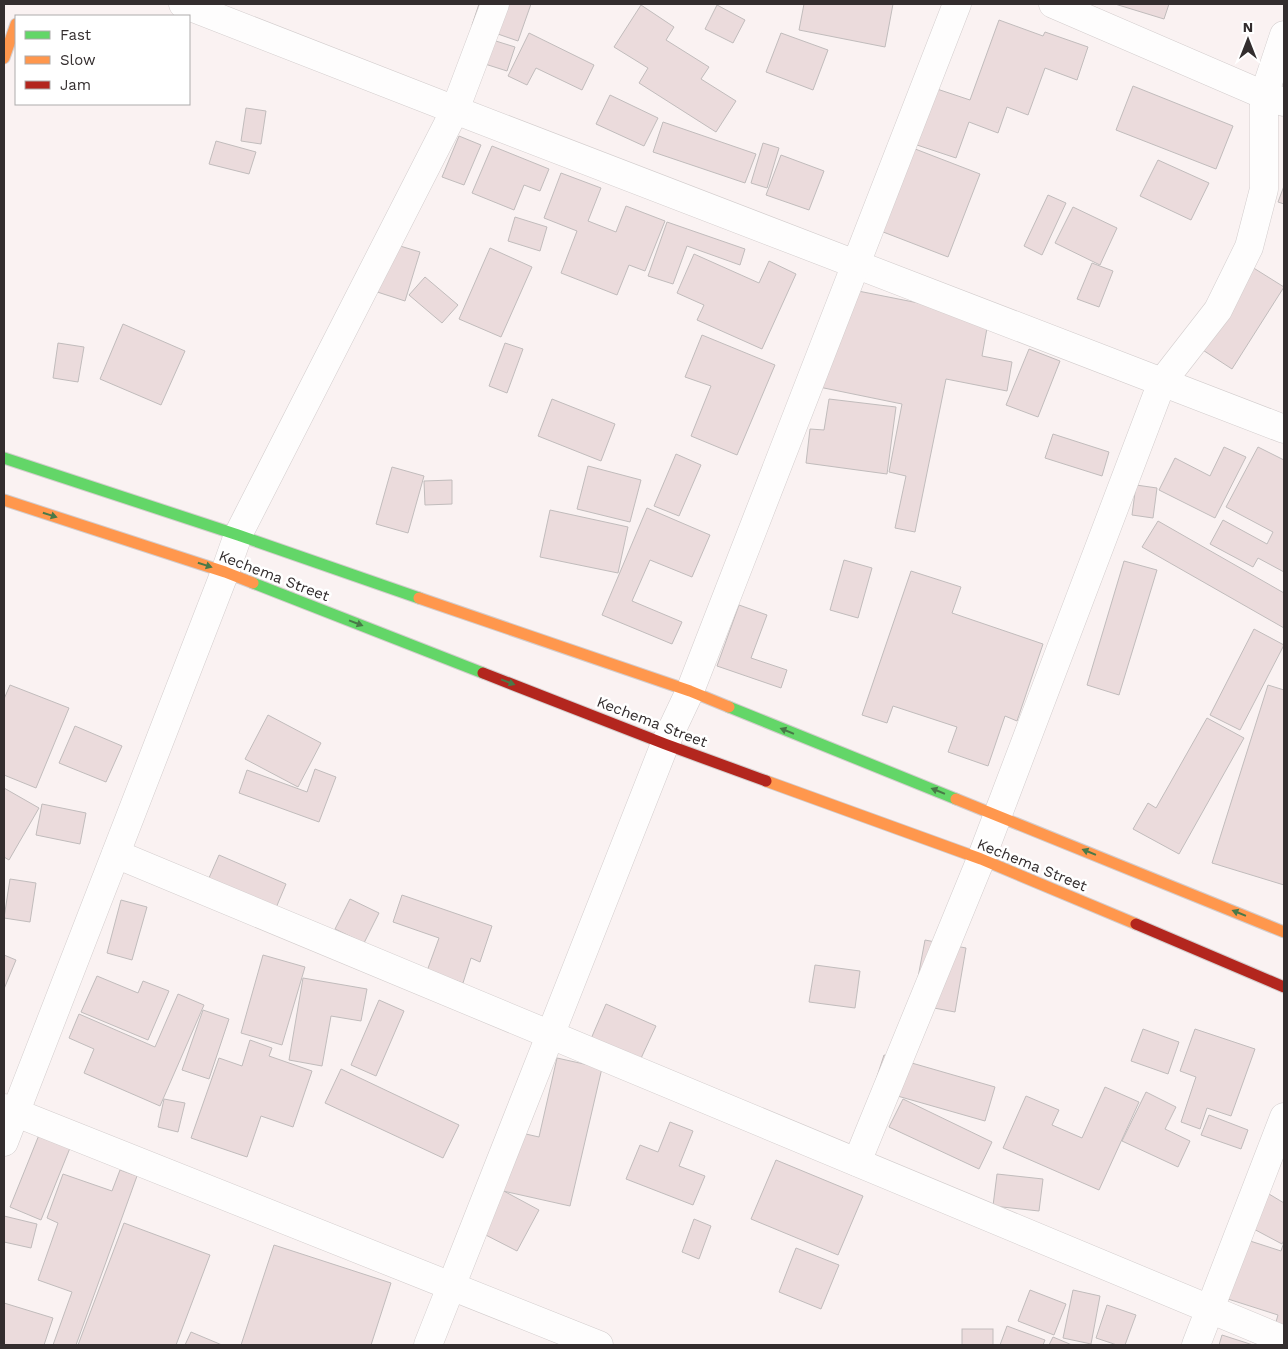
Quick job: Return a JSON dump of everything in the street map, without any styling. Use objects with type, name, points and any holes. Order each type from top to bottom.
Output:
[{"type":"street","points":[[183,4],[1284,429]]},
{"type":"street","points":[[4,1142],[9,1110],[116,854],[238,535],[455,110],[495,4]]},
{"type":"street","points":[[428,1345],[665,744],[690,691],[957,4]]},
{"type":"street","points":[[1053,4],[1274,99]]},
{"type":"street","points":[[4,58],[15,27]]},
{"type":"street","points":[[857,1162],[981,859],[1162,382],[1218,310],[1249,247],[1264,189],[1274,99],[1284,35]]},
{"type":"street","name":"Kechema Street","points":[[4,458],[238,535],[690,691],[1284,932]]},
{"type":"street","name":"Kechema Street","points":[[4,500],[225,572],[665,744],[981,859],[1284,987]]},
{"type":"street","points":[[116,854],[1284,1340]]},
{"type":"street","points":[[9,1110],[599,1345]]},
{"type":"street","points":[[1196,1345],[1284,1117]]},
{"type":"building","points":[[479,4],[531,4],[518,41],[472,25]]},
{"type":"building","points":[[804,4],[893,4],[885,47],[799,30]]},
{"type":"building","points":[[1115,4],[1169,4],[1164,19]]},
{"type":"building","points":[[641,5],[674,27],[666,40],[709,67],[701,79],[736,101],[716,132],[639,83],[648,68],[614,47]]},
{"type":"building","points":[[717,5],[745,20],[733,43],[705,29]]},
{"type":"building","points":[[999,20],[1043,36],[1045,32],[1088,47],[1077,80],[1045,68],[1028,115],[1007,107],[998,133],[969,122],[956,158],[911,143],[931,87],[970,100]]},
{"type":"building","points":[[470,33],[515,47],[507,71],[463,57]]},
{"type":"building","points":[[529,33],[594,65],[582,90],[536,68],[527,85],[508,76]]},
{"type":"building","points":[[781,33],[828,50],[813,90],[766,72]]},
{"type":"building","points":[[1133,86],[1233,126],[1216,169],[1116,130]]},
{"type":"building","points":[[610,95],[658,118],[644,146],[596,124]]},
{"type":"building","points":[[246,108],[266,111],[261,144],[241,141]]},
{"type":"building","points":[[663,122],[756,154],[745,183],[653,152]]},
{"type":"building","points":[[459,136],[481,145],[464,185],[442,177]]},
{"type":"building","points":[[216,141],[256,152],[249,174],[209,164]]},
{"type":"building","points":[[763,143],[779,148],[767,188],[751,183]]},
{"type":"building","points":[[492,146],[549,169],[540,191],[524,185],[514,210],[472,193]]},
{"type":"building","points":[[910,147],[980,174],[948,257],[878,230]]},
{"type":"building","points":[[781,155],[824,171],[809,210],[766,195]]},
{"type":"building","points":[[1158,160],[1209,183],[1191,220],[1140,196]]},
{"type":"building","points":[[561,173],[601,188],[588,221],[616,232],[626,206],[665,221],[645,271],[629,265],[617,295],[561,273],[577,231],[544,218]]},
{"type":"building","points":[[1284,186],[1284,204],[1278,202]]},
{"type":"building","points":[[1048,195],[1066,203],[1042,255],[1024,246]]},
{"type":"building","points":[[1073,207],[1117,228],[1100,265],[1055,243]]},
{"type":"building","points":[[515,217],[547,227],[540,251],[508,241]]},
{"type":"building","points":[[667,222],[745,249],[740,265],[687,246],[673,284],[648,276]]},
{"type":"building","points":[[380,240],[420,252],[405,301],[365,288]]},
{"type":"building","points":[[490,248],[532,267],[501,337],[459,319]]},
{"type":"building","points":[[694,254],[759,283],[769,261],[796,274],[762,349],[697,320],[704,305],[677,293]]},
{"type":"building","points":[[1244,262],[1284,287],[1232,369],[1192,343]]},
{"type":"building","points":[[1092,263],[1113,271],[1099,307],[1077,299]]},
{"type":"building","points":[[425,277],[458,305],[442,323],[409,295]]},
{"type":"building","points":[[843,288],[989,317],[982,356],[1012,362],[1007,391],[946,379],[915,532],[895,528],[906,476],[889,472],[902,404],[819,387]]},
{"type":"building","points":[[123,324],[185,351],[161,405],[100,379]]},
{"type":"building","points":[[702,335],[775,365],[737,455],[691,436],[711,386],[685,377]]},
{"type":"building","points":[[58,343],[84,347],[78,382],[53,378]]},
{"type":"building","points":[[505,343],[523,349],[507,393],[489,386]]},
{"type":"building","points":[[1029,349],[1060,361],[1038,417],[1006,405]]},
{"type":"building","points":[[552,399],[615,424],[601,461],[538,436]]},
{"type":"building","points":[[829,399],[896,407],[887,474],[806,463],[810,429],[824,430]]},
{"type":"building","points":[[1053,434],[1109,452],[1102,476],[1045,458]]},
{"type":"building","points":[[1224,447],[1246,457],[1215,518],[1159,490],[1175,458],[1210,476]]},
{"type":"building","points":[[1258,447],[1284,460],[1284,572],[1258,558],[1253,567],[1210,544],[1223,520],[1267,544],[1273,532],[1226,507]]},
{"type":"building","points":[[676,454],[701,465],[679,516],[654,506]]},
{"type":"building","points":[[588,466],[641,480],[630,522],[577,509]]},
{"type":"building","points":[[392,467],[424,476],[408,533],[376,524]]},
{"type":"building","points":[[452,480],[452,504],[425,505],[424,481]]},
{"type":"building","points":[[1136,485],[1157,488],[1153,518],[1132,515]]},
{"type":"building","points":[[647,508],[710,535],[692,577],[650,560],[632,601],[682,622],[672,644],[602,615]]},
{"type":"building","points":[[550,510],[628,527],[618,573],[540,557]]},
{"type":"building","points":[[1158,521],[1284,593],[1284,628],[1142,547]]},
{"type":"building","points":[[844,560],[872,568],[858,618],[830,610]]},
{"type":"building","points":[[1124,561],[1157,570],[1119,695],[1087,685]]},
{"type":"building","points":[[911,571],[961,587],[952,613],[1043,644],[1017,721],[1005,716],[988,766],[948,752],[957,727],[893,706],[887,723],[862,715]]},
{"type":"building","points":[[739,605],[767,615],[751,658],[787,670],[781,688],[717,666]]},
{"type":"building","points":[[1254,629],[1284,645],[1240,730],[1210,715]]},
{"type":"building","points":[[10,685],[69,708],[36,788],[4,775],[4,699]]},
{"type":"building","points":[[1268,685],[1284,690],[1284,885],[1212,863]]},
{"type":"building","points":[[268,715],[321,743],[298,787],[245,759]]},
{"type":"building","points":[[1207,718],[1244,738],[1179,854],[1133,829],[1148,803],[1156,808]]},
{"type":"building","points":[[75,726],[122,746],[106,782],[59,763]]},
{"type":"building","points":[[315,769],[336,777],[319,822],[239,793],[247,770],[307,792]]},
{"type":"building","points":[[4,788],[39,808],[9,860],[4,857]]},
{"type":"building","points":[[42,804],[86,813],[80,844],[36,835]]},
{"type":"building","points":[[219,855],[286,884],[273,915],[205,887]]},
{"type":"building","points":[[10,879],[36,883],[30,922],[4,918]]},
{"type":"building","points":[[402,895],[492,926],[480,962],[471,958],[463,983],[427,971],[439,938],[393,922]]},
{"type":"building","points":[[350,899],[379,913],[364,943],[335,929]]},
{"type":"building","points":[[121,900],[147,907],[132,960],[107,953]]},
{"type":"building","points":[[925,940],[966,948],[955,1012],[913,1004]]},
{"type":"building","points":[[4,955],[16,960],[4,989]]},
{"type":"building","points":[[263,955],[305,967],[282,1045],[241,1033]]},
{"type":"building","points":[[815,965],[860,971],[855,1008],[809,1002]]},
{"type":"building","points":[[97,976],[138,993],[143,981],[169,991],[148,1040],[81,1012]]},
{"type":"building","points":[[303,978],[367,989],[361,1021],[331,1016],[322,1066],[289,1060]]},
{"type":"building","points":[[178,994],[204,1005],[160,1106],[84,1073],[94,1049],[69,1038],[79,1014],[155,1047]]},
{"type":"building","points":[[379,1000],[404,1011],[376,1076],[351,1065]]},
{"type":"building","points":[[606,1004],[656,1026],[636,1069],[587,1048]]},
{"type":"building","points":[[203,1010],[229,1019],[209,1079],[182,1070]]},
{"type":"building","points":[[1143,1029],[1179,1042],[1168,1074],[1131,1061]]},
{"type":"building","points":[[1195,1029],[1255,1049],[1231,1116],[1207,1108],[1200,1129],[1181,1122],[1196,1077],[1180,1071]]},
{"type":"building","points":[[250,1040],[272,1048],[269,1056],[312,1071],[293,1127],[261,1116],[247,1157],[191,1138],[219,1058],[242,1066]]},
{"type":"building","points":[[884,1055],[995,1087],[985,1121],[873,1089]]},
{"type":"building","points":[[557,1058],[602,1068],[570,1206],[503,1191],[517,1132],[539,1137]]},
{"type":"building","points":[[341,1069],[459,1125],[443,1158],[325,1103]]},
{"type":"building","points":[[1105,1087],[1139,1102],[1099,1190],[1003,1148],[1026,1096],[1059,1110],[1052,1125],[1082,1138]]},
{"type":"building","points":[[1146,1092],[1176,1107],[1165,1129],[1190,1141],[1178,1167],[1122,1141]]},
{"type":"building","points":[[164,1099],[185,1103],[178,1132],[158,1127]]},
{"type":"building","points":[[903,1099],[992,1142],[979,1169],[889,1127]]},
{"type":"building","points":[[1209,1115],[1248,1130],[1241,1149],[1201,1135]]},
{"type":"building","points":[[670,1122],[693,1131],[679,1166],[705,1176],[693,1205],[626,1179],[640,1145],[658,1152]]},
{"type":"building","points":[[39,1135],[70,1148],[41,1220],[10,1207]]},
{"type":"building","points":[[776,1160],[863,1196],[838,1255],[751,1219]]},
{"type":"building","points":[[120,1170],[137,1176],[76,1345],[53,1345],[72,1292],[38,1280],[58,1223],[47,1218],[63,1174],[112,1191]]},
{"type":"building","points":[[997,1174],[1043,1179],[1039,1211],[993,1206]]},
{"type":"building","points":[[500,1189],[539,1210],[517,1251],[478,1231]]},
{"type":"building","points":[[1269,1194],[1284,1203],[1284,1240],[1282,1244],[1250,1227]]},
{"type":"building","points":[[4,1216],[37,1224],[31,1248],[4,1242]]},
{"type":"building","points":[[694,1219],[711,1226],[699,1259],[682,1252]]},
{"type":"building","points":[[124,1223],[210,1255],[176,1345],[78,1345]]},
{"type":"building","points":[[1247,1240],[1281,1251],[1284,1242],[1284,1332],[1274,1329],[1278,1315],[1228,1299]]},
{"type":"building","points":[[274,1245],[391,1283],[371,1345],[241,1345]]},
{"type":"building","points":[[796,1248],[839,1265],[821,1309],[779,1292]]},
{"type":"building","points":[[1030,1290],[1066,1304],[1054,1335],[1018,1321]]},
{"type":"building","points":[[1073,1290],[1100,1296],[1091,1344],[1063,1338]]},
{"type":"building","points":[[4,1303],[53,1318],[44,1345],[4,1345]]},
{"type":"building","points":[[1107,1305],[1136,1315],[1125,1345],[1117,1345],[1096,1338]]},
{"type":"building","points":[[1007,1326],[1045,1340],[1043,1345],[1000,1345]]},
{"type":"building","points":[[962,1329],[993,1329],[993,1345],[962,1345]]},
{"type":"building","points":[[191,1332],[222,1345],[185,1345]]},
{"type":"building","points":[[1222,1335],[1253,1345],[1219,1345]]},
{"type":"building","points":[[1053,1337],[1072,1345],[1049,1345]]},
{"type":"traffic: fast","points":[[4,458],[238,535],[419,598]]},
{"type":"traffic: fast","points":[[253,583],[483,673]]},
{"type":"traffic: fast","points":[[729,707],[956,799]]},
{"type":"traffic: slow","points":[[4,58],[15,27]]},
{"type":"traffic: slow","points":[[4,500],[225,572],[253,583]]},
{"type":"traffic: slow","points":[[419,598],[690,691],[729,707]]},
{"type":"traffic: slow","points":[[766,781],[981,859],[1136,924]]},
{"type":"traffic: slow","points":[[956,799],[1284,932]]},
{"type":"traffic: jam","points":[[483,673],[766,781]]},
{"type":"traffic: jam","points":[[1136,924],[1284,987]]}]
